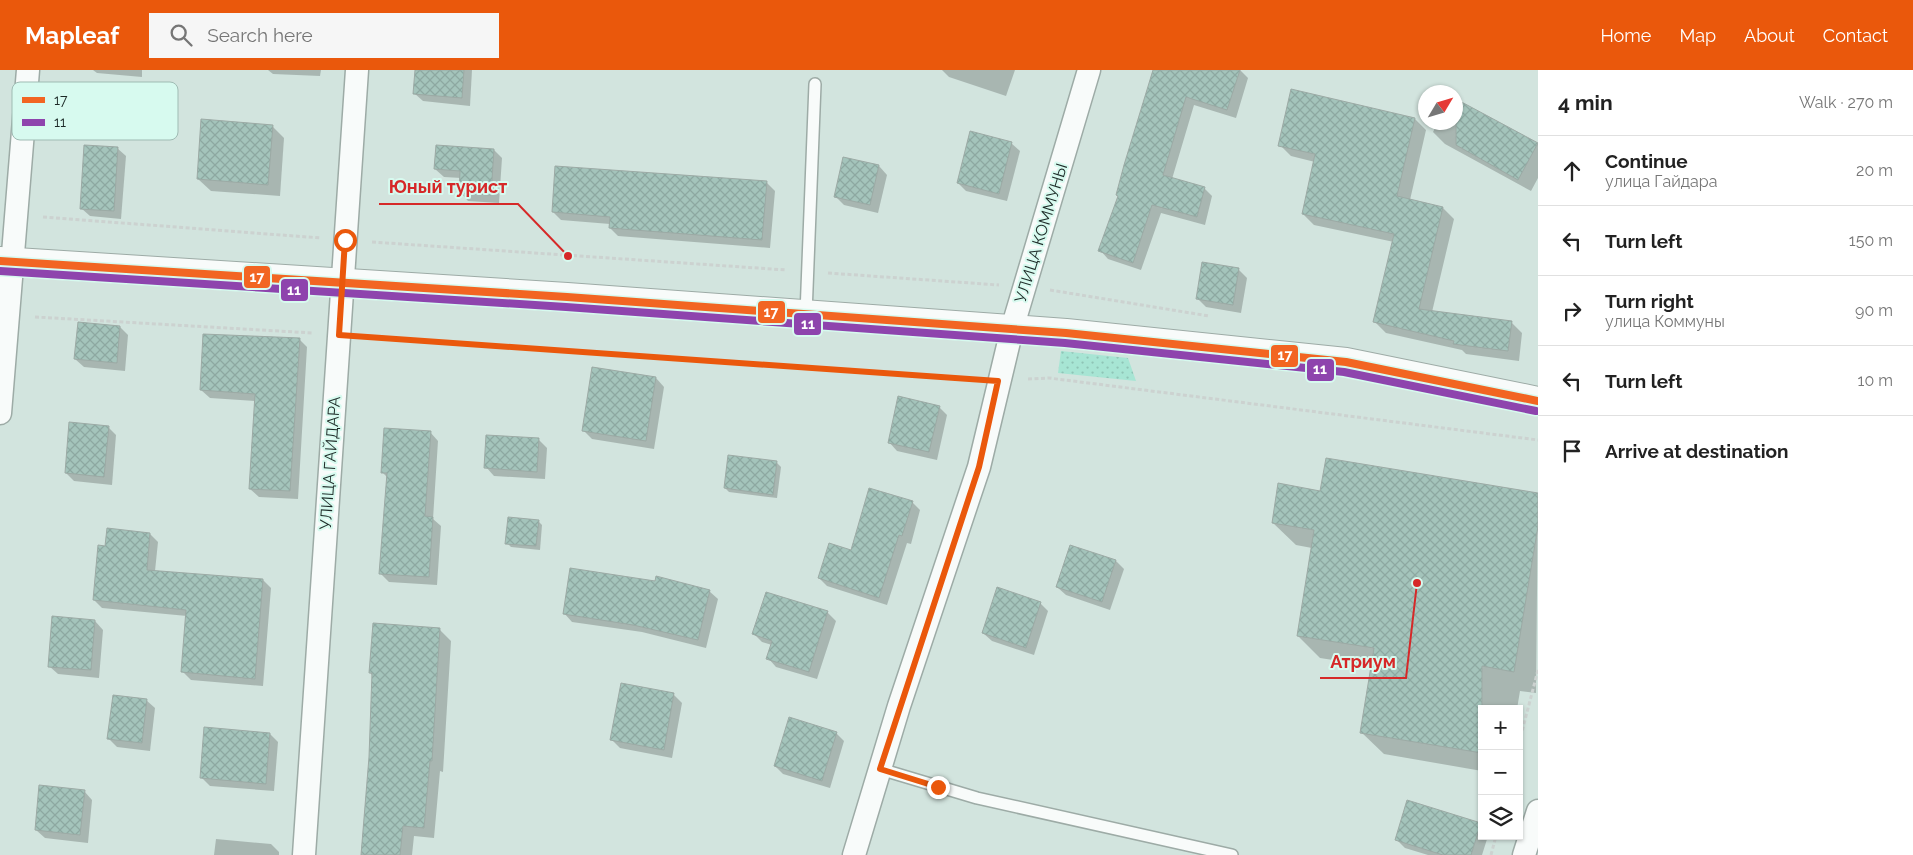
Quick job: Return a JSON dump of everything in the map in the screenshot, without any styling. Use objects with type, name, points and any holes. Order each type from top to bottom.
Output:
[{"type":"street","name":"УЛИЦА ГАЙДАРА","points":[[304,855],[357,70]]},
{"type":"street","name":"УЛИЦА КОММУНЫ","points":[[854,855],[880,769],[979,467],[998,381],[1012,329],[1089,70]]},
{"type":"street","points":[[0,413],[7,315],[5,261],[15,214],[22,140]]},
{"type":"street","points":[[5,261],[342,282],[1012,329],[1346,362],[1538,401]]},
{"type":"street","points":[[1524,855],[1538,811]]},
{"type":"lane","points":[[806,314],[815,84]]},
{"type":"lane","points":[[880,769],[978,798],[1232,855]]},
{"type":"path","points":[[15,214],[345,240],[1026,286],[1213,317]]},
{"type":"path","points":[[7,315],[339,335],[998,381],[1049,378],[1538,440]]},
{"type":"path","points":[[1523,727],[1538,670]]},
{"type":"path","points":[[1491,855],[1495,840]]},
{"type":"green space","points":[[1061,351],[1128,358],[1136,381],[1058,373]]},
{"type":"building","points":[[415,70],[464,70],[462,98],[413,94]]},
{"type":"building","points":[[1153,70],[1240,70],[1227,110],[1186,97],[1163,175],[1205,187],[1197,217],[1152,205],[1133,263],[1098,251],[1118,196],[1116,195],[1124,165]]},
{"type":"building","points":[[1291,89],[1415,118],[1397,196],[1443,207],[1419,309],[1512,321],[1508,351],[1453,344],[1454,341],[1373,322],[1394,234],[1302,214],[1315,154],[1278,146]]},
{"type":"building","points":[[1463,103],[1538,143],[1518,180],[1456,145],[1456,130],[1463,130]]},
{"type":"building","points":[[201,119],[273,125],[268,185],[197,179]]},
{"type":"building","points":[[970,131],[1012,142],[999,194],[957,183]]},
{"type":"building","points":[[84,145],[118,147],[114,211],[80,209]]},
{"type":"building","points":[[436,145],[494,149],[491,195],[459,193],[460,171],[434,169]]},
{"type":"building","points":[[843,157],[879,165],[870,205],[834,197]]},
{"type":"building","points":[[555,166],[767,181],[762,240],[609,228],[610,217],[552,212]]},
{"type":"building","points":[[1202,262],[1239,268],[1233,305],[1196,299]]},
{"type":"building","points":[[78,322],[120,326],[117,363],[74,359]]},
{"type":"building","points":[[203,334],[300,338],[290,491],[249,489],[255,394],[200,390]]},
{"type":"building","points":[[592,367],[656,377],[646,441],[582,431]]},
{"type":"building","points":[[898,396],[940,406],[929,452],[888,443]]},
{"type":"building","points":[[69,422],[109,426],[104,477],[65,473]]},
{"type":"building","points":[[384,428],[431,431],[425,516],[433,517],[429,577],[379,574],[387,473],[381,473]]},
{"type":"building","points":[[486,435],[539,438],[537,472],[484,468]]},
{"type":"building","points":[[728,455],[777,461],[773,495],[724,488]]},
{"type":"building","points":[[1326,458],[1538,493],[1538,526],[1514,672],[1482,666],[1482,705],[1478,705],[1478,752],[1360,733],[1374,648],[1297,636],[1314,530],[1272,523],[1278,483],[1320,491]]},
{"type":"building","points":[[869,488],[913,501],[902,536],[899,535],[879,598],[818,578],[829,543],[851,550]]},
{"type":"building","points":[[508,517],[539,520],[536,546],[505,544]]},
{"type":"building","points":[[107,528],[150,533],[147,570],[263,579],[255,679],[181,672],[186,610],[93,600],[98,545],[105,546]]},
{"type":"building","points":[[1070,545],[1116,560],[1102,602],[1056,587]]},
{"type":"building","points":[[570,568],[655,581],[656,576],[710,590],[698,640],[633,625],[563,614]]},
{"type":"building","points":[[997,587],[1041,602],[1026,648],[982,633]]},
{"type":"building","points":[[766,592],[828,611],[809,672],[766,659],[772,641],[752,634]]},
{"type":"building","points":[[52,616],[95,620],[91,670],[48,667]]},
{"type":"building","points":[[373,623],[440,628],[432,761],[430,761],[424,828],[403,826],[400,855],[361,855],[369,757],[372,673],[369,673]]},
{"type":"building","points":[[621,683],[674,693],[664,750],[610,740]]},
{"type":"building","points":[[113,695],[147,699],[142,743],[107,739]]},
{"type":"building","points":[[789,717],[837,732],[822,781],[774,766]]},
{"type":"building","points":[[204,727],[270,733],[266,784],[200,778]]},
{"type":"building","points":[[39,785],[85,790],[80,835],[35,830]]},
{"type":"building","points":[[1407,800],[1478,822],[1478,833],[1471,855],[1443,855],[1395,840]]},
{"type":"transit line","name":"17","points":[[0,261],[567,297],[1066,333],[1346,362],[1538,401]]},
{"type":"transit line","name":"11","points":[[0,271],[566,307],[1065,343],[1344,372],[1536,411]]},
{"type":"place","name":"Юный турист","points":[[568,256]]},
{"type":"place","name":"Атриум","points":[[1417,583]]},
{"type":"route","points":[[345,240],[339,335],[998,381],[979,467],[899,706],[880,769],[938,787]]}]
